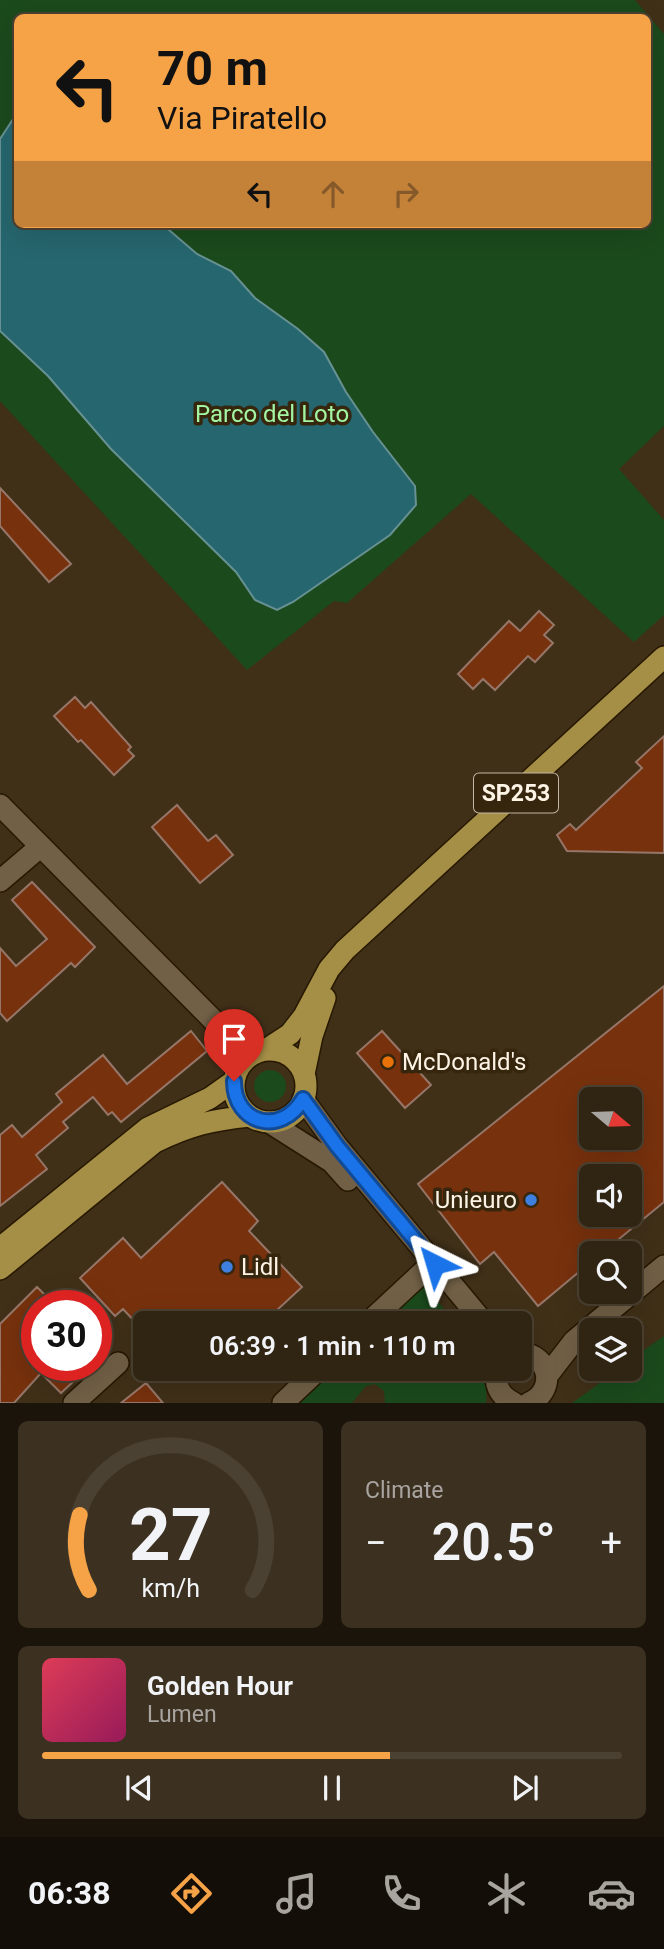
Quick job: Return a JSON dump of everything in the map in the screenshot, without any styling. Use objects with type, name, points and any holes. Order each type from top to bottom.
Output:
[{"type":"main road","name":"SP253","points":[[0,1248],[148,1128],[210,1098],[249,1062],[290,1034],[304,1016],[329,969],[345,950],[664,657]]},
{"type":"main road","name":"SP253","points":[[303,1099],[306,1090],[304,1074],[312,1036],[328,989],[350,952],[369,929]]},
{"type":"main road","points":[[259,1119],[237,1100],[249,1062],[279,1050],[290,1055],[304,1074]]},
{"type":"main road","points":[[0,1269],[155,1142],[184,1128],[219,1119],[290,1116],[303,1099]]},
{"type":"street","points":[[0,805],[217,1024],[249,1062]]},
{"type":"street","points":[[0,881],[41,846]]},
{"type":"street","points":[[303,1099],[337,1146],[474,1311]]},
{"type":"street","points":[[259,1119],[332,1161],[460,1311]]},
{"type":"street","points":[[495,1381],[506,1399],[527,1403],[544,1391],[548,1376],[574,1341],[664,1266]]},
{"type":"street","points":[[381,1311],[425,1270]]},
{"type":"street","points":[[532,1351],[574,1341]]},
{"type":"street","points":[[532,1357],[542,1362],[548,1376]]},
{"type":"street","points":[[74,1403],[118,1363]]},
{"type":"street","points":[[283,1403],[306,1381]]},
{"type":"green space","name":"Parco del Loto","points":[[0,0],[635,0],[647,14],[14,14],[14,228],[651,228],[651,19],[664,34],[664,426],[619,469],[664,520],[664,615],[634,642],[471,494],[347,603],[334,601],[247,670],[0,401]]},
{"type":"green space","points":[[270,1070],[281,1075],[286,1086],[281,1097],[270,1102],[259,1097],[254,1086],[259,1075]]},
{"type":"green space","points":[[423,1284],[446,1311],[395,1311]]},
{"type":"green space","points":[[664,1336],[664,1403],[572,1403],[602,1381],[642,1381],[642,1352]]},
{"type":"green space","points":[[320,1381],[487,1381],[486,1403],[385,1403],[384,1391],[375,1384],[366,1386],[352,1403],[296,1403]]},
{"type":"water","points":[[14,118],[14,228],[167,228],[197,254],[231,271],[255,298],[324,352],[346,392],[373,432],[415,486],[416,505],[390,535],[293,602],[277,610],[255,600],[236,572],[111,449],[48,376],[0,331],[0,139]]},
{"type":"building","points":[[0,488],[71,564],[49,582],[0,526]]},
{"type":"building","points":[[539,611],[554,625],[544,635],[553,643],[535,662],[528,656],[495,690],[483,679],[473,689],[458,674],[509,621],[520,631]]},
{"type":"building","points":[[75,697],[85,708],[91,702],[131,747],[128,750],[134,756],[114,775],[54,716]]},
{"type":"building","points":[[664,736],[664,853],[567,851],[557,835],[570,824],[576,830],[642,768],[636,762]]},
{"type":"building","points":[[177,805],[208,841],[216,835],[233,855],[200,883],[152,827]]},
{"type":"building","points":[[32,882],[95,947],[75,967],[71,963],[7,1021],[0,1013],[0,948],[16,966],[47,939],[12,900]]},
{"type":"building","points":[[664,986],[664,1202],[642,1220],[642,1164],[579,1164],[579,1227],[634,1227],[617,1241],[579,1241],[579,1272],[538,1306],[494,1252],[480,1264],[418,1184]]},
{"type":"building","points":[[191,1031],[207,1051],[121,1122],[112,1112],[108,1115],[93,1097],[63,1122],[68,1128],[36,1155],[47,1169],[0,1206],[0,1135],[12,1125],[22,1137],[62,1102],[56,1094],[103,1055],[127,1084]]},
{"type":"building","name":"McDonald's","points":[[382,1031],[431,1085],[405,1108],[357,1053]]},
{"type":"building","name":"Lidl","points":[[222,1182],[258,1221],[249,1231],[302,1287],[276,1311],[133,1311],[133,1320],[123,1309],[115,1316],[112,1313],[112,1290],[91,1290],[80,1278],[123,1238],[141,1258]]},
{"type":"building","points":[[21,1303],[21,1381],[34,1381],[14,1403],[0,1403],[0,1324]]},
{"type":"building","points":[[49,1381],[74,1381],[61,1393]]},
{"type":"building","points":[[146,1383],[163,1403],[121,1403]]},
{"type":"place","name":"McDonald's","points":[[388,1062]]},
{"type":"place","name":"Unieuro","points":[[531,1200]]},
{"type":"place","name":"Lidl","points":[[227,1267]]},
{"type":"route","points":[[234,1081],[234,1091],[242,1109],[259,1120],[269,1122],[290,1116],[303,1099],[337,1146],[435,1264]]}]
